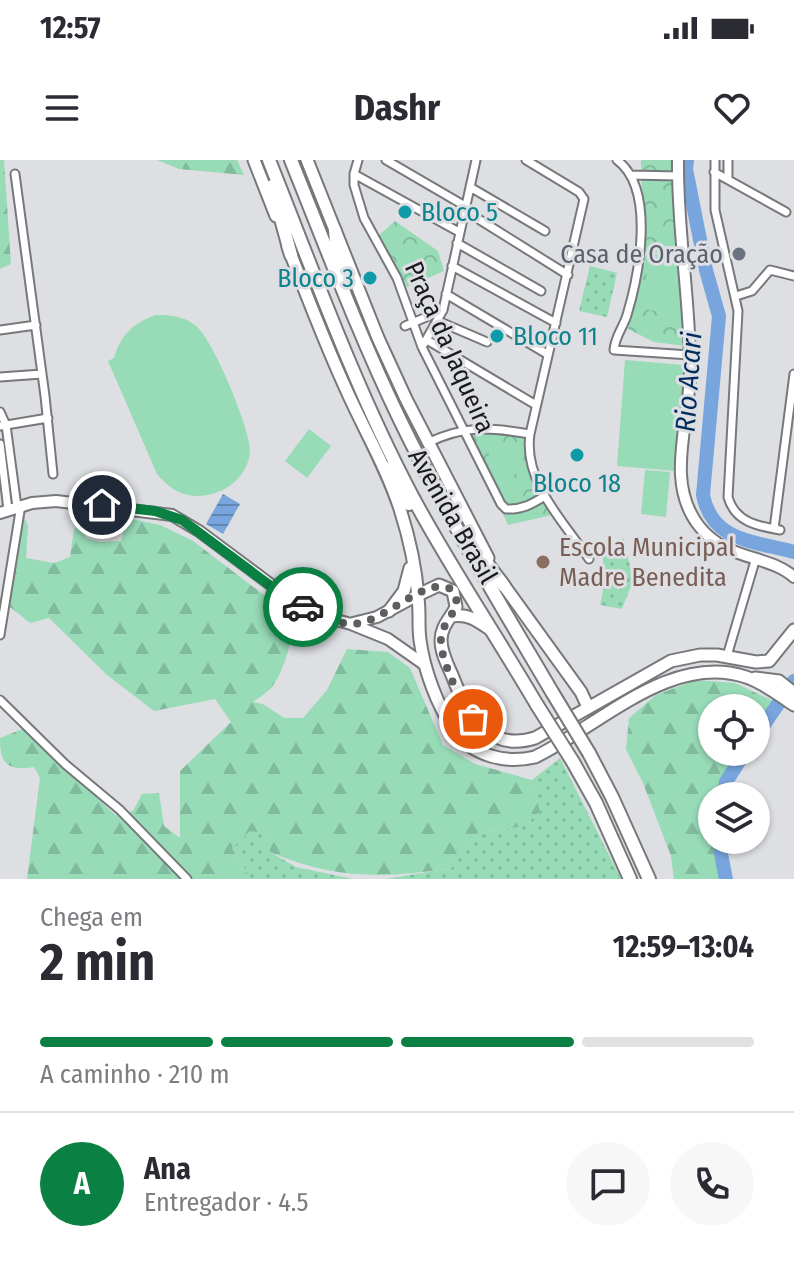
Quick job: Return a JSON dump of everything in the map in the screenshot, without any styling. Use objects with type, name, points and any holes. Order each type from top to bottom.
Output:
[{"type":"highway","points":[[266,160],[291,255]]},
{"type":"highway","name":"Avenida Brasil","points":[[266,160],[352,371],[413,497],[573,762],[596,803],[630,879]]},
{"type":"highway","name":"Avenida Brasil","points":[[291,160],[353,318],[433,485],[480,572],[589,753],[649,879]]},
{"type":"highway","points":[[335,231],[344,274],[379,374]]},
{"type":"highway","points":[[384,467],[455,567]]},
{"type":"highway","points":[[433,485],[484,562],[504,586]]},
{"type":"main road","name":"Avenida Brasil","points":[[254,160],[341,378],[384,467],[400,510],[412,555],[425,665],[454,730],[466,743],[483,754],[508,760],[531,758],[655,687],[679,677],[710,672],[747,677],[779,686]]},
{"type":"main road","name":"Avenida Brasil","points":[[307,160],[378,338],[427,443],[504,586],[588,707]]},
{"type":"main road","points":[[678,160],[690,355],[681,461],[687,505],[693,519],[712,539],[755,561],[783,569],[794,577]]},
{"type":"main road","points":[[11,509],[56,501],[172,515],[199,531],[298,605],[396,643],[425,665]]},
{"type":"main road","points":[[389,611],[404,591],[412,555]]},
{"type":"main road","points":[[351,624],[377,617],[435,586],[449,588],[457,601],[452,616],[441,632],[443,652],[466,709],[486,730],[506,739],[525,740],[535,738],[671,661],[700,655],[769,661],[794,630]]},
{"type":"main road","points":[[452,616],[474,618],[496,634]]},
{"type":"main road","points":[[780,650],[775,668],[779,686],[794,701]]},
{"type":"main road","points":[[575,685],[598,693],[613,693]]},
{"type":"main road","points":[[576,733],[585,722],[588,707]]},
{"type":"street","name":"Praça da Jaqueira","points":[[358,160],[354,174],[359,205],[397,278],[409,325],[424,343],[504,508],[523,508],[545,496]]},
{"type":"street","points":[[386,160],[568,275]]},
{"type":"street","points":[[476,160],[443,310],[424,343],[536,405]]},
{"type":"street","points":[[526,160],[579,192],[584,199],[530,434],[530,466],[545,496],[589,559]]},
{"type":"street","points":[[617,160],[631,175],[640,200],[641,228],[629,310],[614,350],[690,355]]},
{"type":"street","points":[[715,160],[715,210],[736,296],[739,326],[728,497],[730,506],[745,521],[777,530],[794,374]]},
{"type":"street","points":[[728,160],[728,178]]},
{"type":"street","points":[[714,172],[786,212]]},
{"type":"street","points":[[15,174],[53,474]]},
{"type":"street","points":[[354,174],[459,232]]},
{"type":"street","points":[[631,175],[678,176]]},
{"type":"street","points":[[470,187],[545,231]]},
{"type":"street","points":[[457,243],[541,291]]},
{"type":"street","points":[[452,266],[556,323]]},
{"type":"street","points":[[736,296],[752,291],[770,270],[794,276]]},
{"type":"street","points":[[446,294],[547,354]]},
{"type":"street","points":[[409,325],[443,310]]},
{"type":"street","points":[[438,321],[487,342]]},
{"type":"street","points":[[0,330],[36,325]]},
{"type":"street","points":[[0,377],[42,374]]},
{"type":"street","points":[[0,412],[11,509],[0,635]]},
{"type":"street","points":[[3,425],[48,418]]},
{"type":"street","points":[[427,443],[464,430],[489,428],[530,434]]},
{"type":"street","points":[[0,444],[7,468]]},
{"type":"street","points":[[727,656],[755,561]]},
{"type":"street","points":[[0,700],[65,764],[120,810],[187,879]]},
{"type":"green space","points":[[0,160],[4,160],[11,264],[0,269]]},
{"type":"green space","points":[[157,160],[237,160],[244,175],[179,169]]},
{"type":"green space","points":[[641,160],[672,160],[685,346],[654,342],[628,329],[646,255],[674,253],[643,252]]},
{"type":"green space","points":[[395,221],[438,251],[444,271],[407,287],[378,236]]},
{"type":"green space","points":[[677,254],[681,309],[649,311],[645,257]]},
{"type":"green space","points":[[590,266],[617,273],[607,317],[579,311]]},
{"type":"green space","points":[[155,315],[182,318],[203,334],[221,365],[244,424],[250,450],[248,462],[236,481],[216,493],[193,496],[181,493],[157,474],[108,361],[114,358],[120,342],[129,331]]},
{"type":"green space","points":[[625,360],[684,365],[676,471],[617,466]]},
{"type":"green space","points":[[309,429],[331,446],[307,478],[285,461]]},
{"type":"green space","points":[[465,430],[528,435],[528,468],[552,515],[508,525]]},
{"type":"green space","points":[[497,436],[518,473],[503,481],[484,444]]},
{"type":"green space","points":[[645,470],[670,472],[666,517],[641,514]]},
{"type":"green space","points":[[127,518],[160,525],[193,541],[293,617],[290,645],[279,676],[269,690],[253,702],[263,704],[284,718],[303,718],[327,690],[347,649],[388,652],[410,668],[443,745],[475,764],[532,780],[540,811],[524,826],[470,835],[451,868],[427,872],[381,875],[315,867],[270,852],[264,833],[250,831],[232,848],[251,879],[27,879],[40,778],[34,767],[17,768],[7,764],[0,738],[25,728],[115,815],[133,811],[142,794],[159,793],[164,826],[180,838],[180,771],[231,722],[215,699],[154,711],[107,675],[49,618],[30,623],[10,607],[20,524],[25,519],[28,526],[26,558],[54,563],[70,557],[74,529],[80,526],[86,538],[100,542],[121,541]]},
{"type":"green space","points":[[624,538],[633,581],[622,609],[600,605],[605,581],[602,551]]},
{"type":"green space","points":[[696,680],[735,683],[758,694],[698,694],[698,766],[733,766],[722,782],[698,782],[698,854],[718,854],[722,879],[674,879],[671,856],[643,783],[626,749],[629,718],[656,695]]},
{"type":"green space","points":[[560,758],[621,879],[386,879],[451,868],[470,835],[524,826],[540,811],[532,780]]},
{"type":"green space","points":[[250,830],[264,833],[270,852],[296,867],[353,879],[251,879],[232,848]]},
{"type":"water","points":[[223,494],[240,504],[223,534],[206,524]]},
{"type":"waterway","name":"Rio Acari","points":[[687,160],[686,169],[706,270],[719,316],[703,495],[708,510],[725,531],[750,542],[794,552]]},
{"type":"waterway","name":"Rio Acari","points":[[770,716],[794,681]]},
{"type":"waterway","name":"Rio Acari","points":[[726,782],[736,766]]},
{"type":"waterway","name":"Rio Acari","points":[[721,854],[726,879]]},
{"type":"way so far","points":[[303,607],[351,624],[377,617],[435,586],[449,588],[457,601],[452,616],[441,632],[441,645],[462,701],[473,719]]},
{"type":"place","name":"Bloco 5","points":[[405,212]]},
{"type":"place","name":"Casa de Oração","points":[[739,254]]},
{"type":"place","name":"Bloco 3","points":[[370,278]]},
{"type":"place","name":"Bloco 11","points":[[497,336]]},
{"type":"place","name":"Bloco 18","points":[[577,455]]},
{"type":"place","name":"Escola Municipal Madre Benedita","points":[[543,562]]},
{"type":"route","points":[[102,505],[155,511],[182,520],[303,607]]}]
